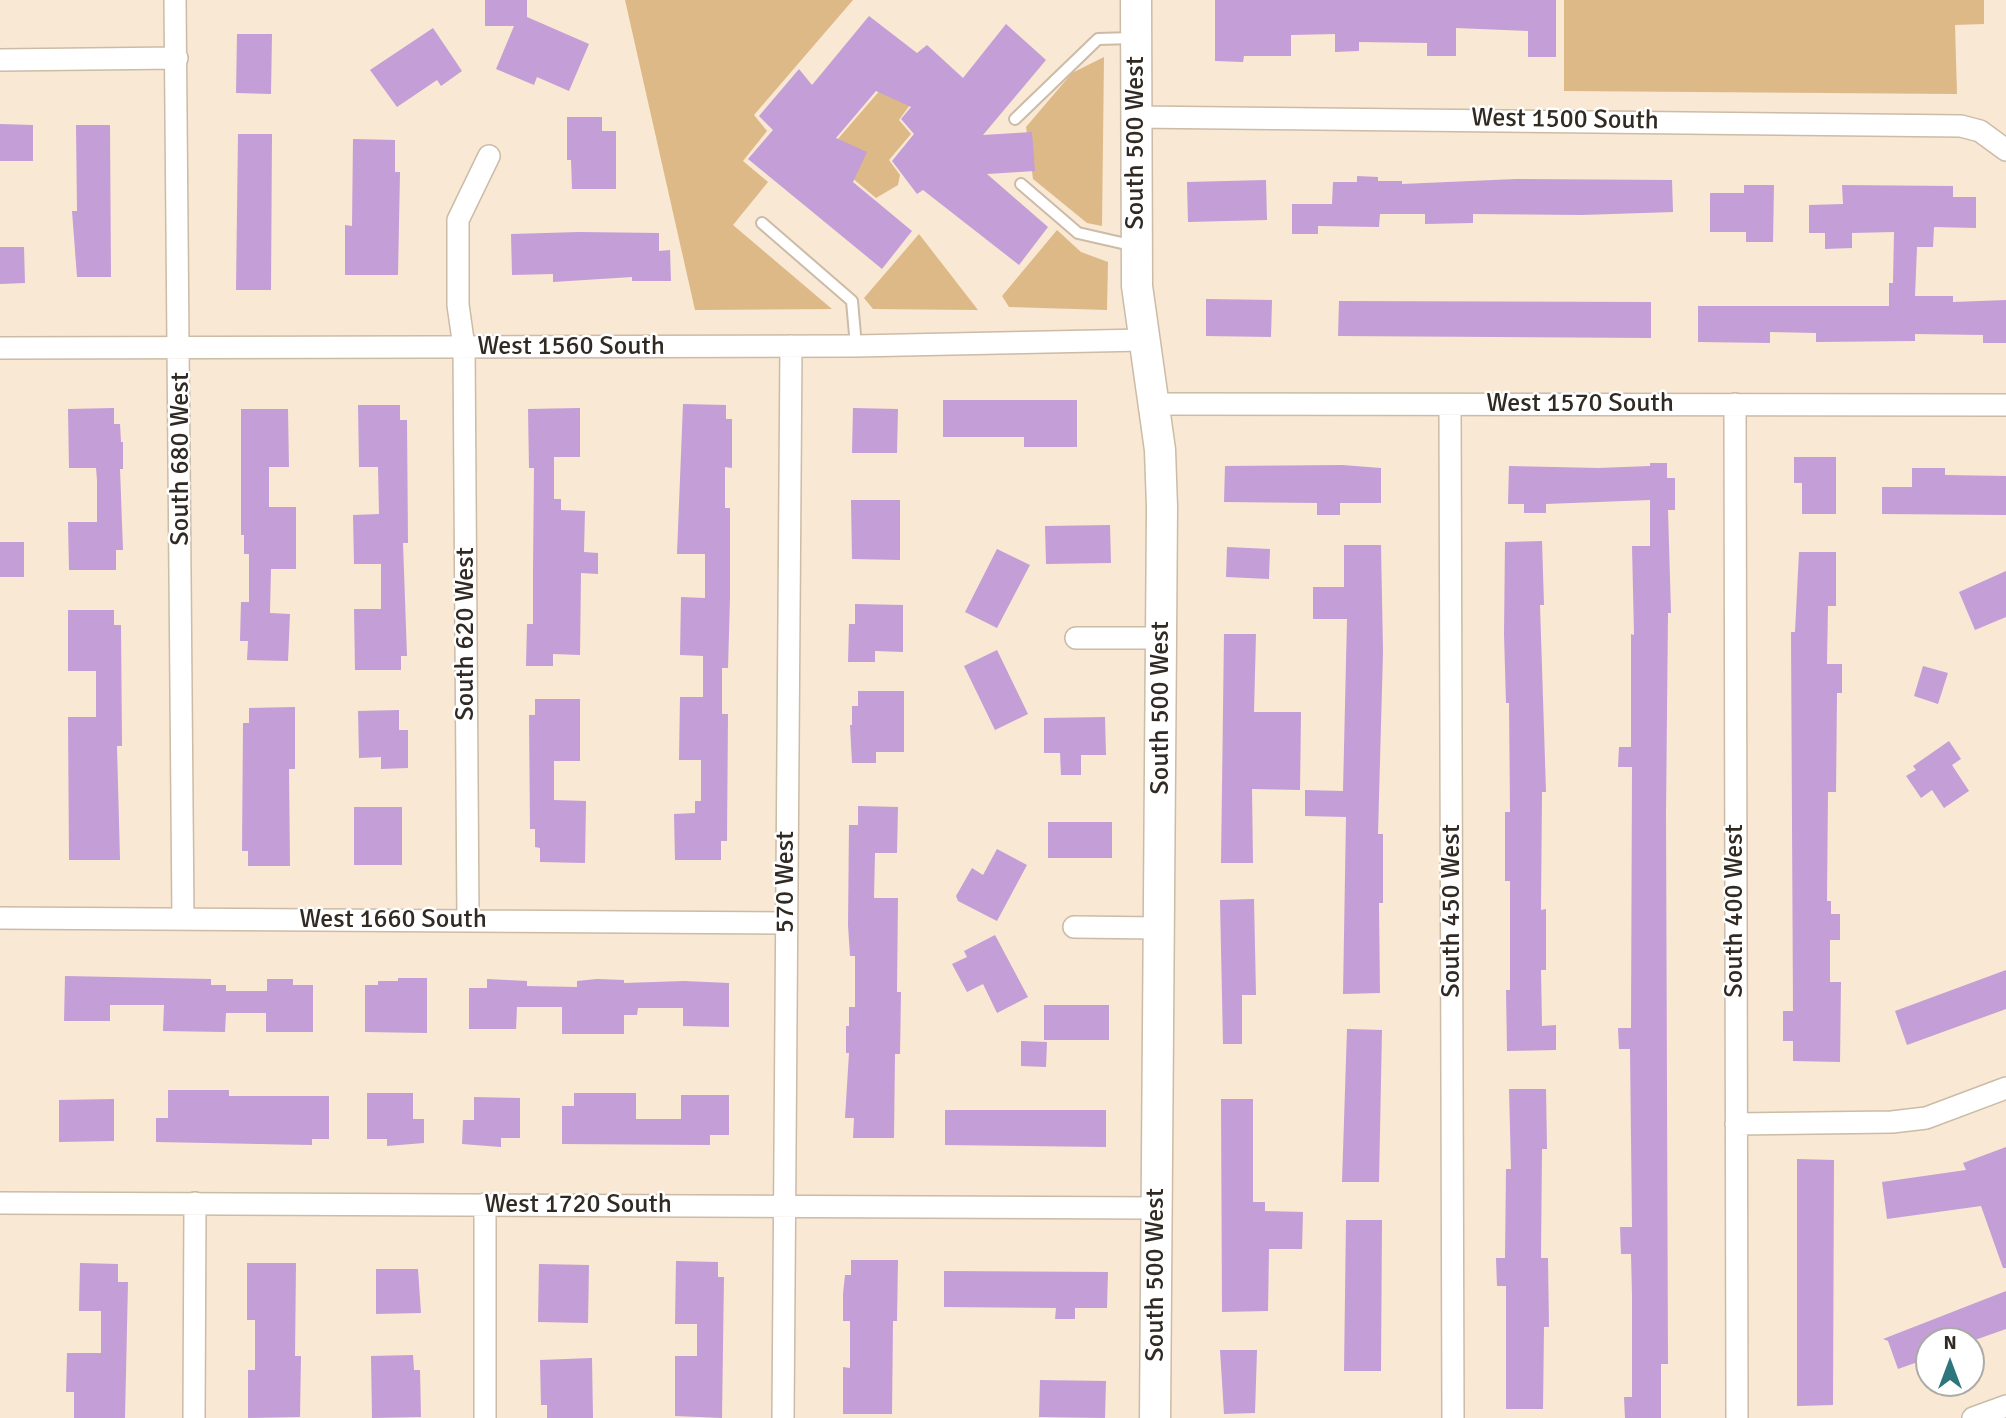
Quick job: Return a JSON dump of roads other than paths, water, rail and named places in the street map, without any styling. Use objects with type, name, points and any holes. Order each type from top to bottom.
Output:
[{"type":"main road","name":"South 500 West","points":[[1136,0],[1136,247],[1143,340],[1154,404],[1161,479],[1155,1418]]},
{"type":"street","name":"South 680 West","points":[[175,0],[183,919]]},
{"type":"street","points":[[0,60],[177,58]]},
{"type":"street","name":"West 1500 South","points":[[1135,117],[1947,126],[1980,131],[1999,143]]},
{"type":"street","name":"South 620 West","points":[[468,921],[464,347],[458,305],[458,220],[489,156]]},
{"type":"street","name":"West 1560 South","points":[[0,348],[856,346],[1143,340]]},
{"type":"street","name":"570 West","points":[[783,1418],[787,1206],[786,923],[791,346]]},
{"type":"street","name":"West 1570 South","points":[[1154,404],[2006,405]]},
{"type":"street","name":"South 400 West","points":[[1735,404],[1737,1418]]},
{"type":"street","name":"South 450 West","points":[[1450,405],[1453,1418]]},
{"type":"street","points":[[1076,638],[1161,638]]},
{"type":"street","name":"West 1660 South","points":[[0,918],[786,923]]},
{"type":"street","points":[[1074,927],[1159,928]]},
{"type":"street","points":[[1735,1124],[1892,1122],[1926,1118],[2006,1088]]},
{"type":"street","name":"West 1720 South","points":[[0,1203],[1157,1208]]},
{"type":"street","points":[[194,1418],[195,1203]]},
{"type":"street","points":[[485,1204],[485,1418]]},
{"type":"street","points":[[1973,1418],[2006,1406]]},
{"type":"lane","points":[[1015,119],[1098,38],[1136,38]]},
{"type":"lane","points":[[1021,184],[1078,233],[1136,247]]},
{"type":"lane","points":[[762,223],[852,301],[856,346]]}]
